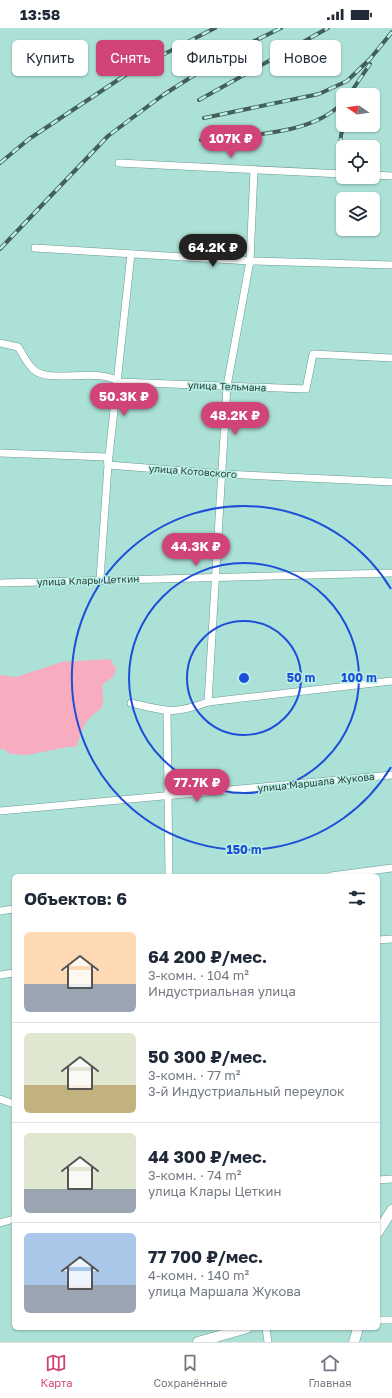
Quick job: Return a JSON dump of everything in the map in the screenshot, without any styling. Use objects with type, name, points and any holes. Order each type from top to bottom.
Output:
[{"type":"main road","points":[[380,1229],[392,1210]]},
{"type":"main road","points":[[198,1342],[240,1330]]},
{"type":"main road","points":[[354,1342],[357,1330]]},
{"type":"street","points":[[119,163],[336,174]]},
{"type":"street","points":[[208,702],[228,386],[250,261],[254,170]]},
{"type":"street","points":[[380,175],[392,176]]},
{"type":"street","points":[[36,248],[250,261],[392,265]]},
{"type":"street","points":[[100,579],[108,465],[119,382],[131,254]]},
{"type":"street","name":"улица Тельмана","points":[[0,342],[18,347],[34,371],[51,375],[90,375],[115,379],[119,382],[306,389],[313,354],[392,358]]},
{"type":"street","name":"улица Котовского","points":[[0,453],[106,457],[108,465],[223,474],[392,482]]},
{"type":"street","name":"улица Клары Цеткин","points":[[0,583],[216,576],[392,573]]},
{"type":"street","points":[[131,703],[167,712],[187,709],[208,702],[392,681]]},
{"type":"street","points":[[167,712],[169,874]]},
{"type":"street","name":"улица Маршала Жукова","points":[[0,811],[392,775]]},
{"type":"street","points":[[346,874],[392,868]]},
{"type":"street","points":[[0,911],[12,909]]},
{"type":"street","points":[[380,940],[392,939]]},
{"type":"street","points":[[0,975],[12,973]]},
{"type":"street","points":[[0,1100],[12,1103]]},
{"type":"street","points":[[380,1180],[392,1179]]},
{"type":"street","points":[[0,1223],[12,1220]]},
{"type":"street","points":[[380,1320],[392,1320]]},
{"type":"street","points":[[266,1330],[268,1342]]},
{"type":"shaded area","points":[[110,659],[116,669],[114,676],[102,685],[103,701],[101,709],[85,724],[76,747],[67,747],[27,755],[10,754],[4,749],[0,749],[0,675],[16,677],[62,662]]},
{"type":"railway","points":[[0,163],[29,139],[133,70],[215,28]]},
{"type":"railway","points":[[0,249],[108,136],[163,95],[226,55],[281,28]]},
{"type":"railway","points":[[199,100],[328,28]]},
{"type":"railway","points":[[204,118],[319,94],[347,81],[370,59],[392,32]]},
{"type":"railway","points":[[354,88],[370,64]]},
{"type":"railway","points":[[201,140],[256,135],[296,128],[314,122],[336,108]]},
{"type":"railway","points":[[341,140],[342,132]]}]
